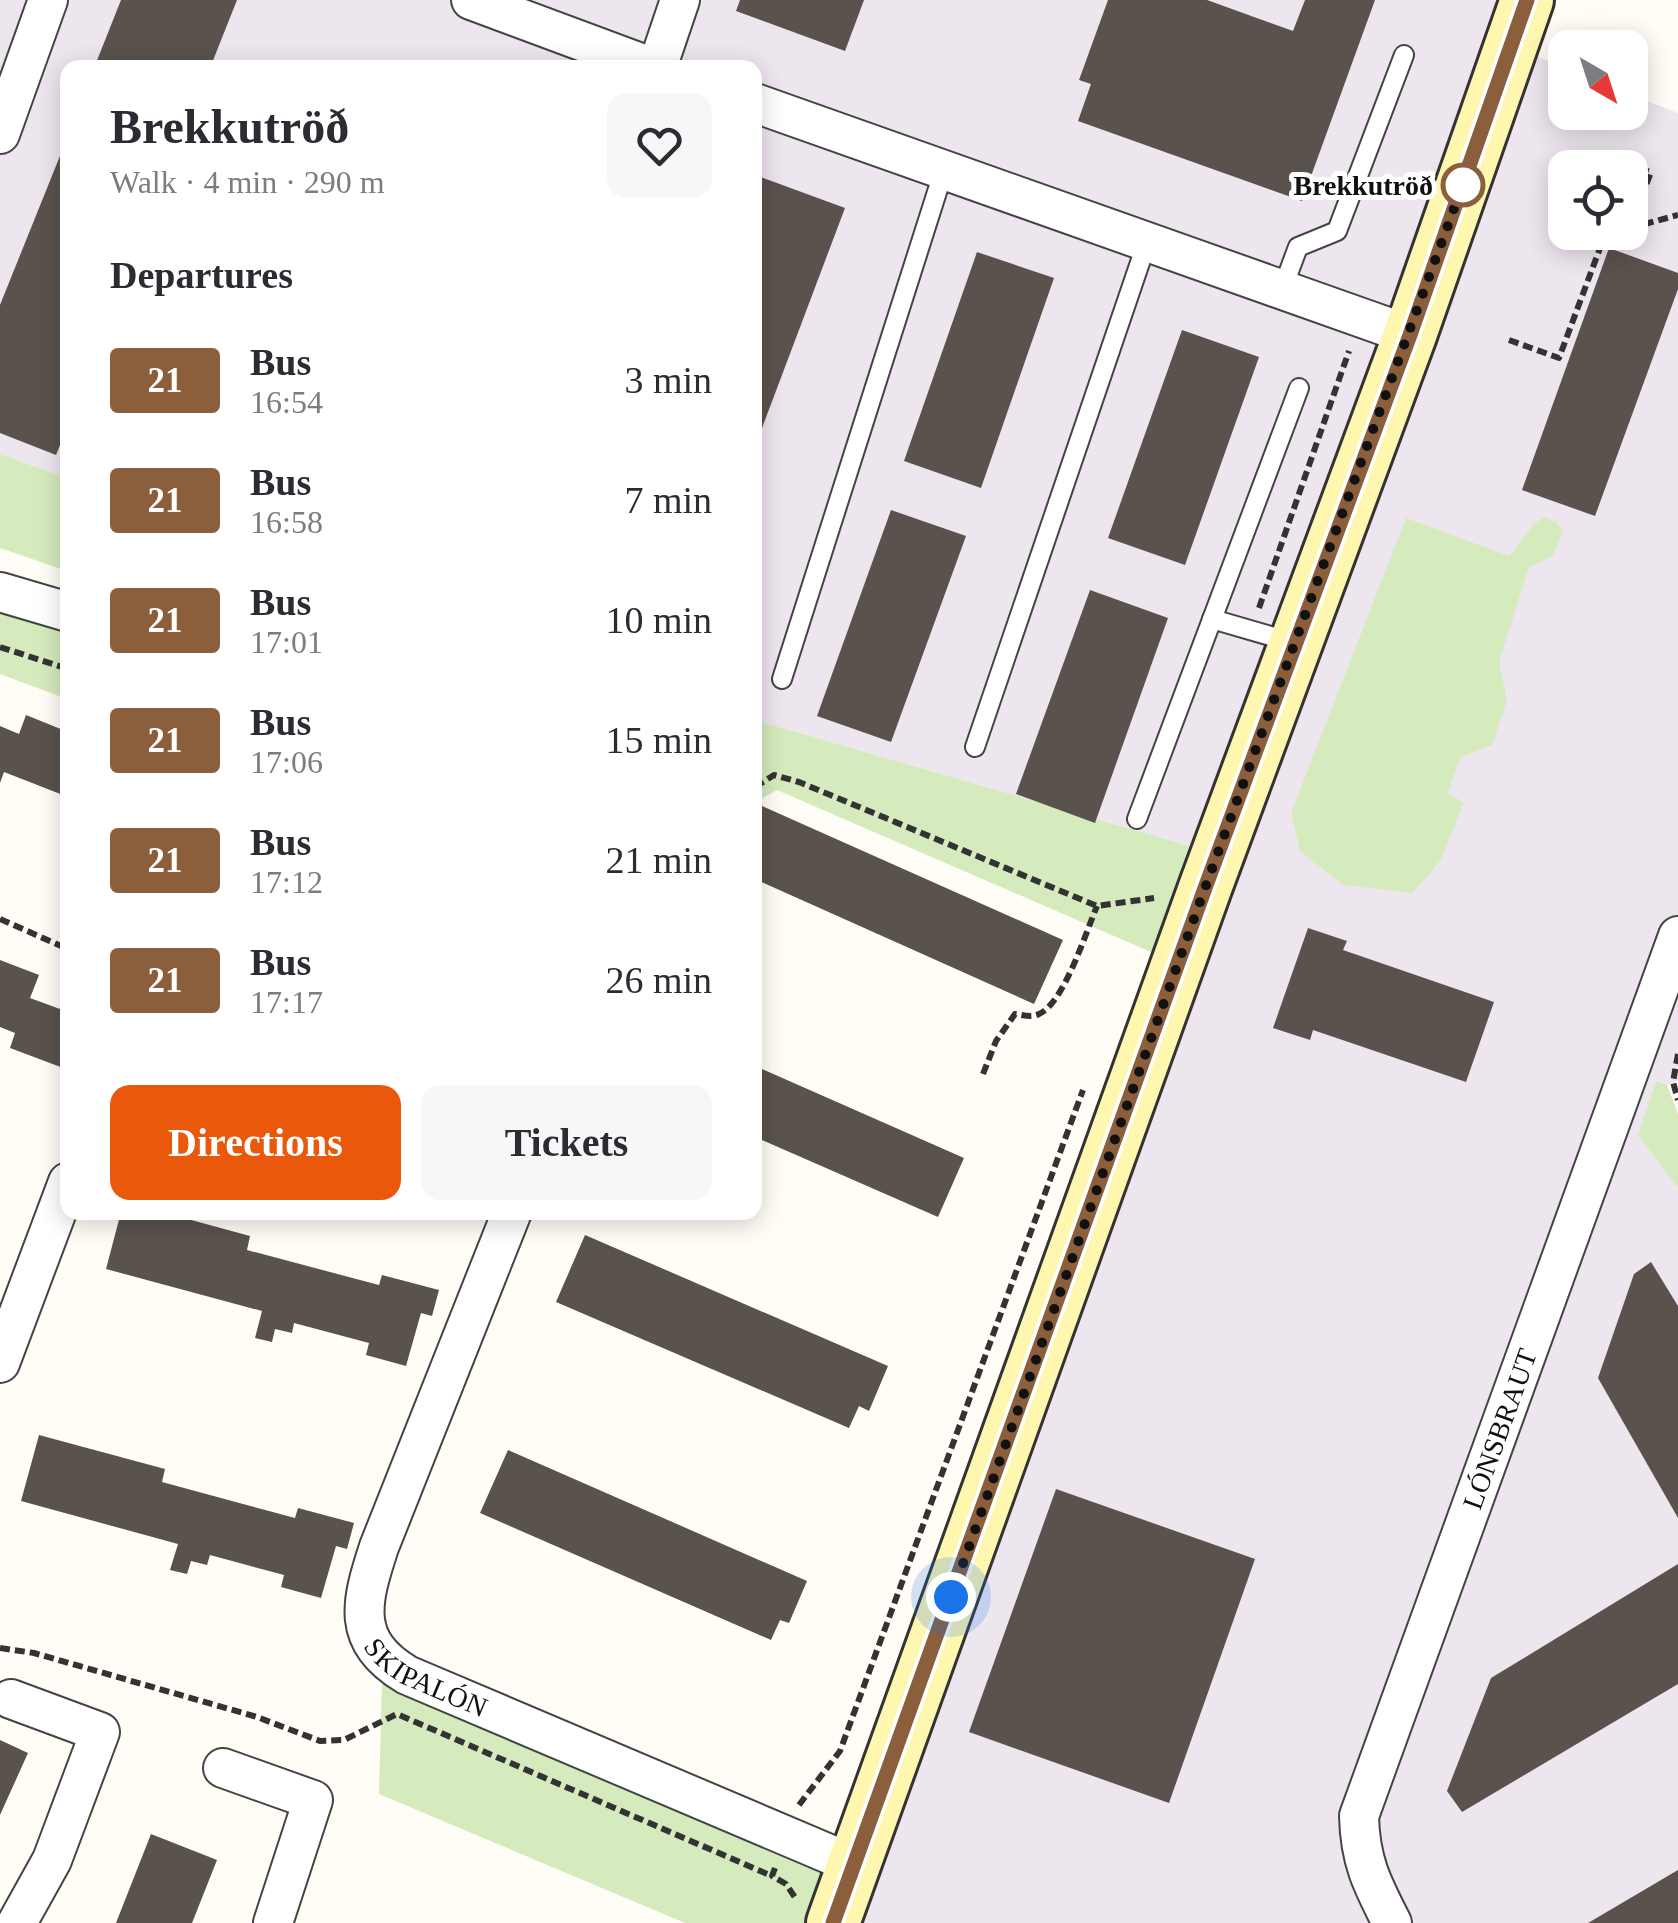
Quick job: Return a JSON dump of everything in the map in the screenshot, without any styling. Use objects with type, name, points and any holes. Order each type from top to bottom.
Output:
[{"type":"street","points":[[0,134],[48,0]]},
{"type":"street","points":[[471,0],[633,60]]},
{"type":"street","points":[[658,60],[680,0]]},
{"type":"street","points":[[814,1915],[855,1864],[1185,944],[1273,637],[1410,335],[1528,0]]},
{"type":"street","points":[[762,106],[1410,335]]},
{"type":"street","points":[[0,592],[60,610]]},
{"type":"street","name":"LÓNSBRAUT","points":[[1392,1923],[1360,1850],[1360,1816],[1678,936]]},
{"type":"street","points":[[0,1363],[60,1203]]},
{"type":"street","name":"SKIPALÓN","points":[[509,1220],[379,1547],[362,1600],[367,1630],[383,1661],[407,1676],[855,1864]]},
{"type":"street","points":[[11,1699],[100,1732],[52,1860],[17,1923]]},
{"type":"street","points":[[223,1768],[313,1800],[273,1923]]},
{"type":"lane","points":[[1282,290],[1298,247],[1337,231],[1404,55]]},
{"type":"lane","points":[[782,680],[944,170]]},
{"type":"lane","points":[[975,747],[1147,242]]},
{"type":"lane","points":[[1137,819],[1299,388]]},
{"type":"lane","points":[[1212,619],[1273,637]]},
{"type":"path","points":[[1648,223],[1678,215]]},
{"type":"path","points":[[1509,340],[1559,358],[1599,250]]},
{"type":"path","points":[[1273,637],[1360,318]]},
{"type":"path","points":[[0,647],[60,666]]},
{"type":"path","points":[[762,783],[774,775],[799,782],[1097,906],[1154,898]]},
{"type":"path","points":[[1147,916],[1160,880]]},
{"type":"path","points":[[983,1074],[1007,1020],[1015,1014],[1040,1014],[1054,1000],[1097,906]]},
{"type":"path","points":[[0,919],[60,945]]},
{"type":"path","points":[[1678,1054],[1672,1082],[1678,1100]]},
{"type":"path","points":[[772,1876],[800,1804],[840,1751],[1086,1080]]},
{"type":"path","points":[[0,1648],[34,1653],[257,1717],[320,1741],[344,1740],[397,1714],[772,1876],[786,1884],[814,1915]]},
{"type":"shaded area","points":[[0,0],[1525,0],[1515,47],[1548,61],[1548,130],[1648,130],[1648,101],[1678,113],[1678,1081],[1667,1085],[1656,1081],[1639,1135],[1678,1188],[1678,1923],[810,1923],[1226,857],[762,722],[762,60],[60,60],[60,475],[0,454]]},
{"type":"green space","points":[[0,454],[60,475],[60,569],[0,548]]},
{"type":"green space","points":[[1545,517],[1556,522],[1563,532],[1553,556],[1529,567],[1499,662],[1507,700],[1492,745],[1460,758],[1448,793],[1464,803],[1440,861],[1413,893],[1343,885],[1300,851],[1291,813],[1406,518],[1509,556]]},
{"type":"green space","points":[[0,585],[60,607],[60,696],[0,674]]},
{"type":"green space","points":[[762,722],[1227,857],[1181,965],[777,790],[762,798]]},
{"type":"green space","points":[[1656,1081],[1667,1085],[1678,1114],[1678,1188],[1638,1135]]},
{"type":"green space","points":[[382,1680],[838,1842],[810,1923],[685,1923],[379,1794]]},
{"type":"building","points":[[121,0],[237,0],[213,60],[97,60]]},
{"type":"building","points":[[740,0],[864,0],[845,51],[736,11]]},
{"type":"building","points":[[1108,0],[1207,0],[1293,31],[1305,0],[1375,0],[1302,201],[1078,121],[1091,84],[1079,80]]},
{"type":"building","points":[[60,156],[60,445],[56,455],[0,433],[0,305]]},
{"type":"building","points":[[762,178],[845,208],[762,428]]},
{"type":"building","points":[[1608,250],[1678,273],[1678,289],[1595,516],[1522,490]]},
{"type":"building","points":[[977,252],[1054,278],[981,488],[904,461]]},
{"type":"building","points":[[1182,330],[1259,357],[1185,565],[1108,538]]},
{"type":"building","points":[[891,510],[966,536],[891,742],[817,716]]},
{"type":"building","points":[[1090,590],[1168,618],[1095,823],[1016,794]]},
{"type":"building","points":[[26,715],[60,729],[60,794],[4,772],[0,783],[0,726],[19,734]]},
{"type":"building","points":[[762,806],[1063,940],[1034,1004],[762,882]]},
{"type":"building","points":[[1308,928],[1347,941],[1343,950],[1494,1002],[1466,1082],[1313,1030],[1310,1040],[1273,1028]]},
{"type":"building","points":[[0,960],[39,975],[30,998],[60,1009],[60,1067],[10,1048],[15,1033],[0,1027]]},
{"type":"building","points":[[762,1069],[964,1158],[938,1217],[762,1140]]},
{"type":"building","points":[[119,1220],[191,1220],[250,1236],[247,1250],[379,1285],[382,1275],[439,1290],[432,1316],[421,1313],[406,1366],[366,1355],[369,1343],[294,1323],[292,1333],[275,1329],[272,1342],[255,1338],[262,1311],[106,1269]]},
{"type":"building","points":[[585,1235],[888,1366],[869,1411],[859,1406],[849,1428],[556,1302]]},
{"type":"building","points":[[1651,1262],[1678,1306],[1678,1518],[1598,1378],[1634,1274]]},
{"type":"building","points":[[39,1435],[165,1469],[162,1482],[295,1518],[298,1508],[354,1523],[347,1549],[336,1546],[321,1598],[281,1587],[284,1575],[210,1555],[207,1565],[191,1561],[187,1574],[170,1570],[178,1544],[21,1501]]},
{"type":"building","points":[[508,1450],[807,1581],[789,1623],[780,1620],[771,1640],[480,1513]]},
{"type":"building","points":[[1056,1489],[1255,1559],[1169,1803],[969,1732]]},
{"type":"building","points":[[1678,1564],[1678,1684],[1462,1812],[1447,1791],[1491,1678]]},
{"type":"building","points":[[0,1740],[28,1753],[0,1815]]},
{"type":"building","points":[[151,1834],[217,1860],[192,1923],[116,1923]]},
{"type":"building","points":[[1678,1870],[1678,1923],[1588,1923]]},
{"type":"bus line","name":"21","points":[[833,1923],[1205,888],[1410,335],[1527,0]]},
{"type":"place","name":"Brekkutröð","points":[[1463,185]]},
{"type":"route","points":[[951,1597],[1466,176],[1463,185]]}]
